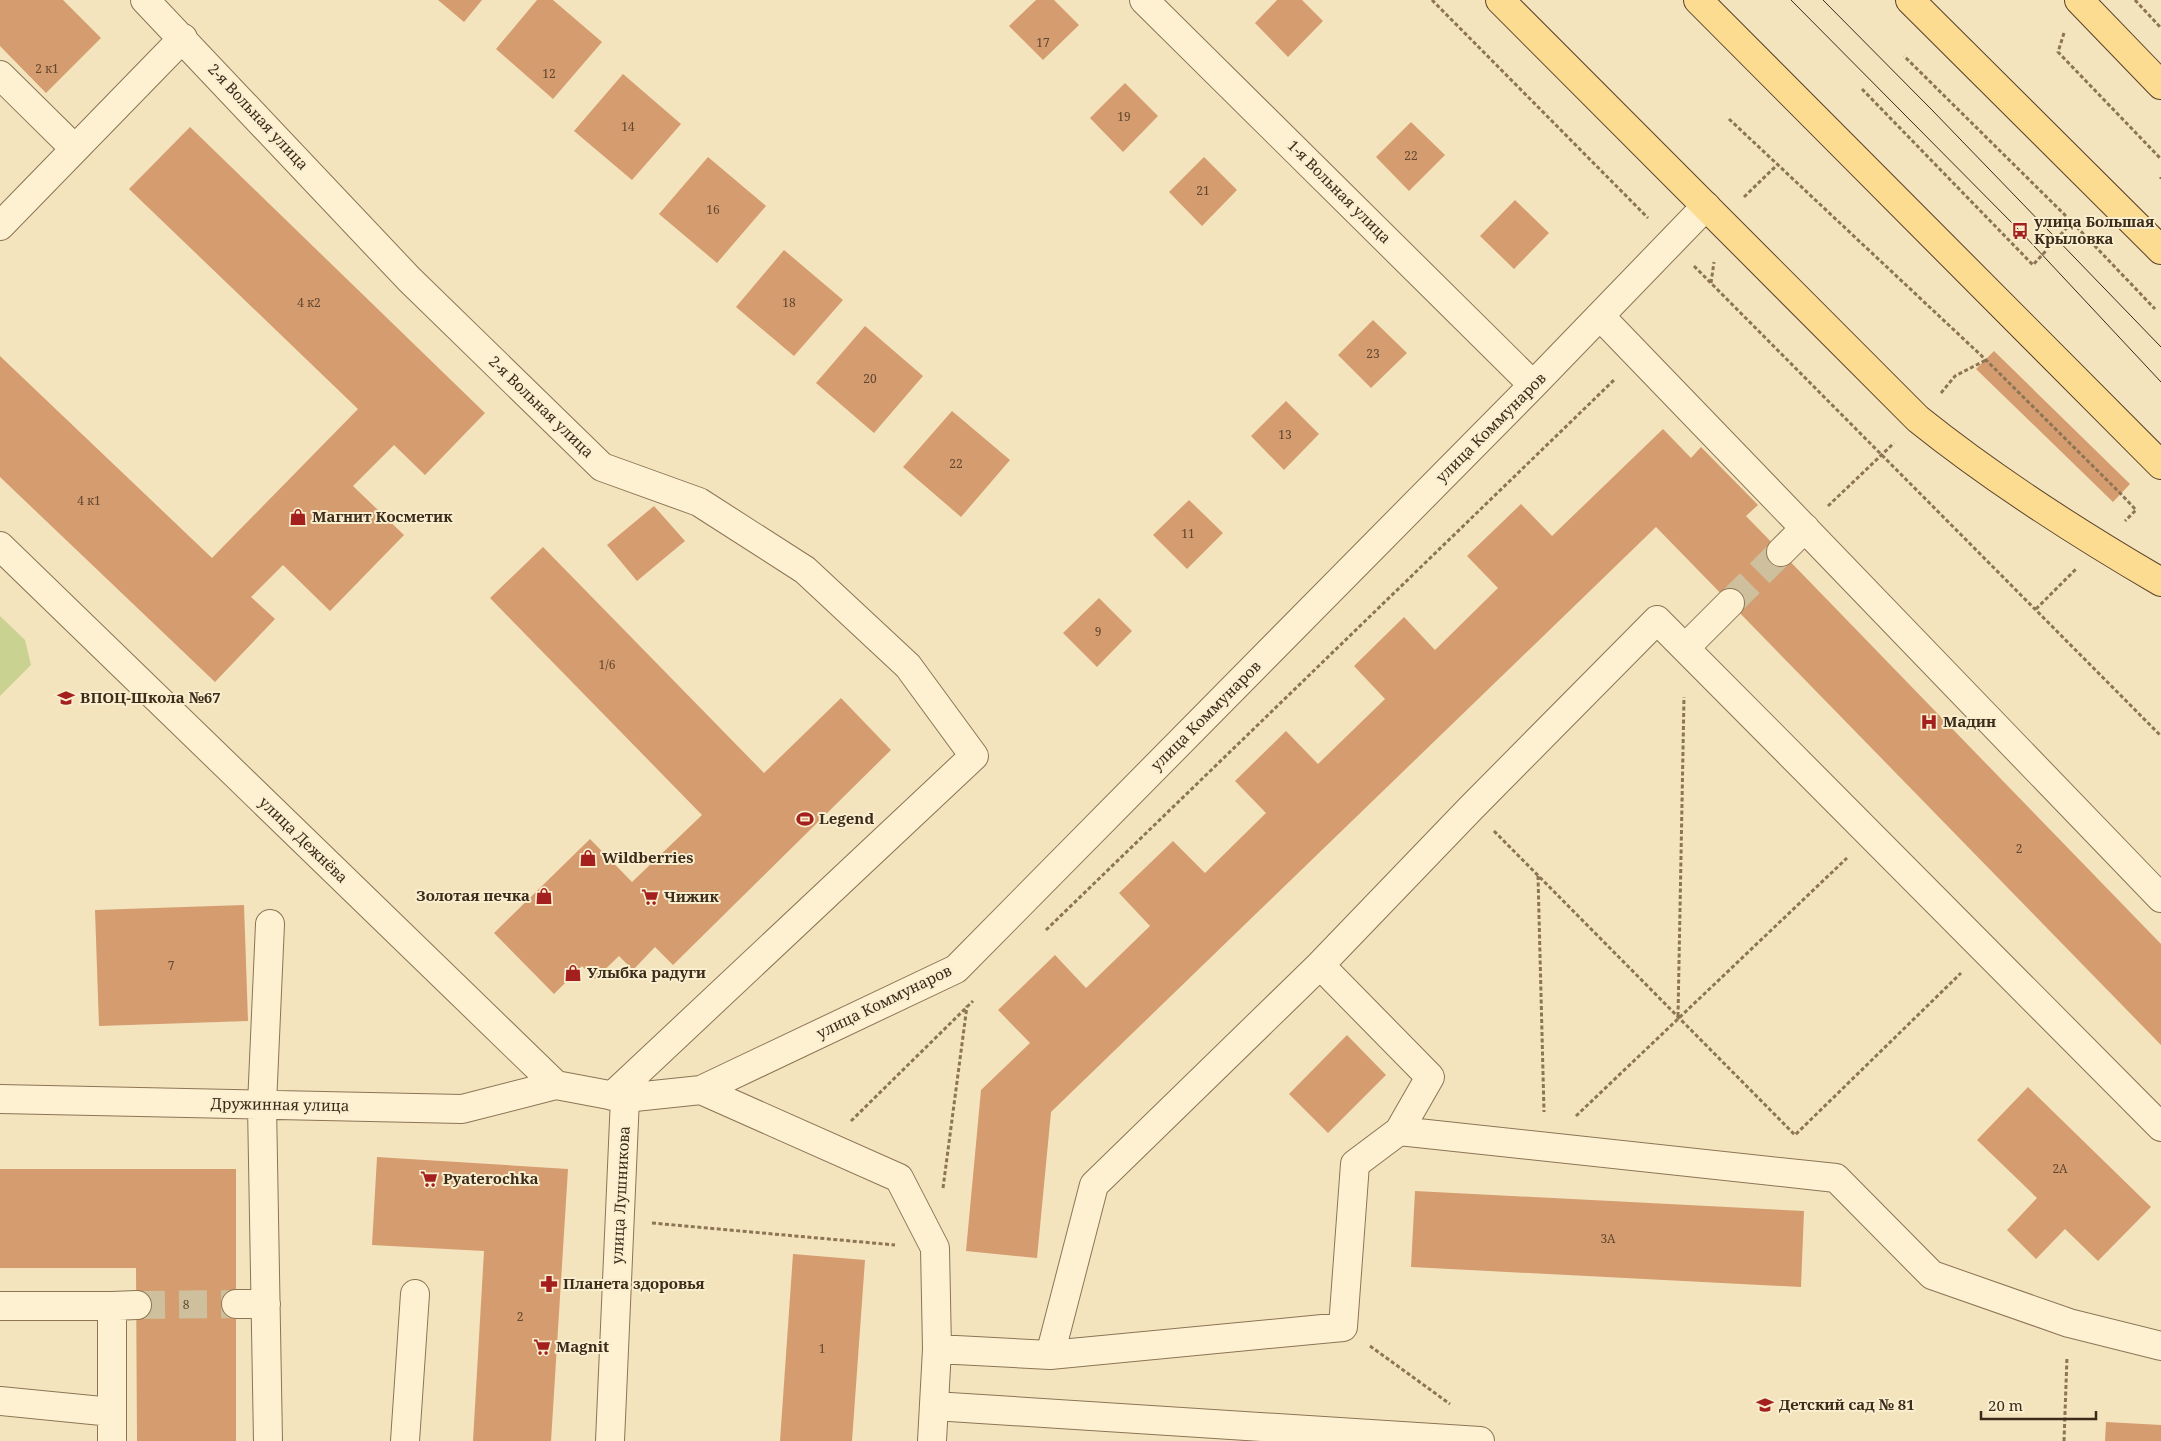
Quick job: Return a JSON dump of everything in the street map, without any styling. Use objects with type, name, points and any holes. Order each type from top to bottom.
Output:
[{"type":"main road","points":[[1500,0],[1918,419],[1958,451],[2100,546],[2161,582]]},
{"type":"main road","points":[[1698,0],[2161,465]]},
{"type":"main road","points":[[1910,0],[2161,250]]},
{"type":"main road","points":[[2079,0],[2161,85]]},
{"type":"street","name":"2-я Вольная улица","points":[[145,0],[184,38],[409,279],[602,467],[699,502],[805,570],[908,666],[974,756],[619,1097]]},
{"type":"street","name":"1-я Вольная улица","points":[[1144,0],[1533,385]]},
{"type":"street","points":[[0,226],[184,38]]},
{"type":"street","points":[[0,75],[75,149]]},
{"type":"street","name":"улица Коммунаров","points":[[619,1097],[700,1090],[956,969],[1533,385],[1706,206]]},
{"type":"street","points":[[1600,316],[2161,898]]},
{"type":"street","points":[[1781,552],[1805,528]]},
{"type":"street","name":"улица Дежнёва","points":[[0,546],[556,1085]]},
{"type":"street","points":[[1685,648],[1730,603]]},
{"type":"street","points":[[1050,1355],[1094,1186],[1320,965],[1471,808],[1657,620],[2161,1127]]},
{"type":"street","points":[[268,1441],[262,1104],[270,924]]},
{"type":"street","points":[[937,1349],[1050,1355],[1343,1327],[1355,1164],[1400,1132],[1430,1077],[1320,965]]},
{"type":"street","points":[[556,1085],[619,1097]]},
{"type":"street","name":"Дружинная улица","points":[[0,1099],[462,1109],[556,1085]]},
{"type":"street","points":[[700,1090],[899,1178],[935,1248],[937,1349],[932,1441]]},
{"type":"street","name":"улица Лушникова","points":[[610,1441],[620,1220],[619,1097]]},
{"type":"street","points":[[1400,1132],[1836,1178],[1932,1275],[2069,1323],[2161,1346]]},
{"type":"street","points":[[405,1441],[415,1294]]},
{"type":"street","points":[[236,1304],[266,1304]]},
{"type":"street","points":[[0,1306],[124,1305],[112,1412],[112,1441]]},
{"type":"street","points":[[0,1401],[112,1412]]},
{"type":"street","points":[[934,1406],[1470,1440]]},
{"type":"path","points":[[1432,0],[1672,242],[1710,284],[2161,736]]},
{"type":"path","points":[[2135,0],[2161,28]]},
{"type":"path","points":[[2066,26],[2058,52],[2161,159]]},
{"type":"path","points":[[1904,56],[2072,222],[2155,309]]},
{"type":"path","points":[[1862,90],[2033,265],[2072,222]]},
{"type":"path","points":[[1729,119],[1986,360],[2121,494]]},
{"type":"path","points":[[1046,930],[1639,356]]},
{"type":"path","points":[[1678,1017],[1685,648]]},
{"type":"path","points":[[1471,808],[1795,1135],[1985,950]]},
{"type":"path","points":[[1545,1146],[1678,1017],[1871,835]]},
{"type":"path","points":[[1538,875],[1545,1146]]},
{"type":"path","points":[[943,1190],[967,1006],[956,969]]},
{"type":"path","points":[[826,1146],[974,1000]]},
{"type":"path","points":[[620,1220],[935,1248]]},
{"type":"path","points":[[2064,1441],[2069,1323]]},
{"type":"path","points":[[1343,1327],[1462,1413],[1470,1440]]},
{"type":"green space","points":[[0,616],[25,640],[31,665],[0,696]]},
{"type":"building","points":[[0,0],[63,0],[101,38],[46,93],[0,46]]},
{"type":"building","points":[[438,0],[482,0],[464,22]]},
{"type":"building","points":[[537,0],[553,0],[602,42],[553,99],[496,49]]},
{"type":"building","points":[[1036,0],[1054,0],[1079,25],[1043,60],[1009,26]]},
{"type":"building","points":[[1277,0],[1302,0],[1323,21],[1288,57],[1255,23]]},
{"type":"building","points":[[623,74],[681,124],[632,180],[574,131]]},
{"type":"building","points":[[1125,83],[1158,116],[1123,152],[1090,118]]},
{"type":"building","points":[[1411,122],[1445,155],[1409,191],[1376,157]]},
{"type":"building","points":[[190,127],[485,413],[425,475],[394,445],[353,486],[404,535],[330,611],[283,565],[251,597],[275,619],[215,682],[0,477],[0,356],[212,558],[358,409],[129,189]]},
{"type":"building","points":[[708,157],[766,206],[717,263],[659,214]]},
{"type":"building","points":[[1204,157],[1237,190],[1202,226],[1169,192]]},
{"type":"building","points":[[1515,200],[1549,233],[1514,269],[1480,236]]},
{"type":"building","points":[[784,250],[843,300],[794,356],[736,307]]},
{"type":"building","points":[[1373,320],[1407,353],[1371,388],[1338,355]]},
{"type":"building","points":[[865,326],[923,376],[874,433],[816,383]]},
{"type":"building","points":[[1994,351],[2130,484],[2113,502],[1976,369]]},
{"type":"building","points":[[1286,401],[1319,434],[1284,470],[1251,436]]},
{"type":"building","points":[[952,411],[1010,460],[961,517],[903,467]]},
{"type":"building","points":[[1663,429],[1691,458],[1701,447],[1758,505],[1746,516],[2161,944],[2161,1045],[1656,527],[1051,1112],[1037,1258],[966,1251],[981,1090],[1030,1043],[998,1010],[1055,955],[1086,988],[1150,926],[1119,893],[1173,841],[1205,873],[1266,813],[1235,781],[1286,731],[1318,764],[1385,699],[1354,666],[1404,617],[1435,650],[1498,588],[1467,556],[1521,504],[1552,536]]},
{"type":"building","points":[[1189,500],[1223,533],[1187,569],[1153,535]]},
{"type":"building","points":[[654,506],[685,541],[637,581],[607,545]]},
{"type":"building","points":[[543,547],[764,773],[841,698],[891,750],[673,965],[655,947],[633,970],[619,956],[595,979],[582,966],[554,994],[494,933],[590,839],[632,882],[702,815],[490,598]]},
{"type":"building","points":[[1099,598],[1132,631],[1097,667],[1063,633]]},
{"type":"building","points":[[244,905],[248,1021],[99,1026],[95,910]]},
{"type":"building","points":[[1347,1035],[1386,1075],[1328,1133],[1289,1094]]},
{"type":"building","points":[[2028,1087],[2151,1207],[2098,1261],[2065,1229],[2036,1259],[2007,1230],[2037,1198],[1977,1140]]},
{"type":"building","points":[[377,1157],[568,1169],[551,1441],[473,1441],[484,1251],[372,1245]]},
{"type":"building","points":[[0,1169],[236,1169],[236,1441],[137,1441],[136,1268],[0,1268]]},
{"type":"building","points":[[1415,1191],[1804,1211],[1801,1287],[1411,1267]]},
{"type":"building","points":[[793,1254],[865,1260],[852,1441],[780,1441]]},
{"type":"building","points":[[2106,1422],[2161,1425],[2161,1441],[2105,1441]]},
{"type":"tunnel","points":[[1730,603],[1781,552]]},
{"type":"tunnel","points":[[137,1305],[236,1304]]},
{"type":"tram line","points":[[1791,0],[2020,231],[2161,382]]},
{"type":"tram line","points":[[1823,0],[2161,347]]},
{"type":"place","name":"улица Большая Крыловка","points":[[2020,231]]},
{"type":"place","name":"Магнит Косметик","points":[[298,517]]},
{"type":"place","name":"ВПОЦ-Школа №67","points":[[66,698]]},
{"type":"place","name":"Мадин","points":[[1929,722]]},
{"type":"place","name":"Legend","points":[[805,819]]},
{"type":"place","name":"Wildberries","points":[[588,858]]},
{"type":"place","name":"Золотая печка","points":[[544,896]]},
{"type":"place","name":"Чижик","points":[[650,897]]},
{"type":"place","name":"Улыбка радуги","points":[[573,973]]},
{"type":"place","name":"Pyaterochka","points":[[429,1179]]},
{"type":"place","name":"Планета здоровья","points":[[549,1284]]},
{"type":"place","name":"Magnit","points":[[542,1347]]},
{"type":"place","name":"Детский сад № 81","points":[[1765,1405]]}]
